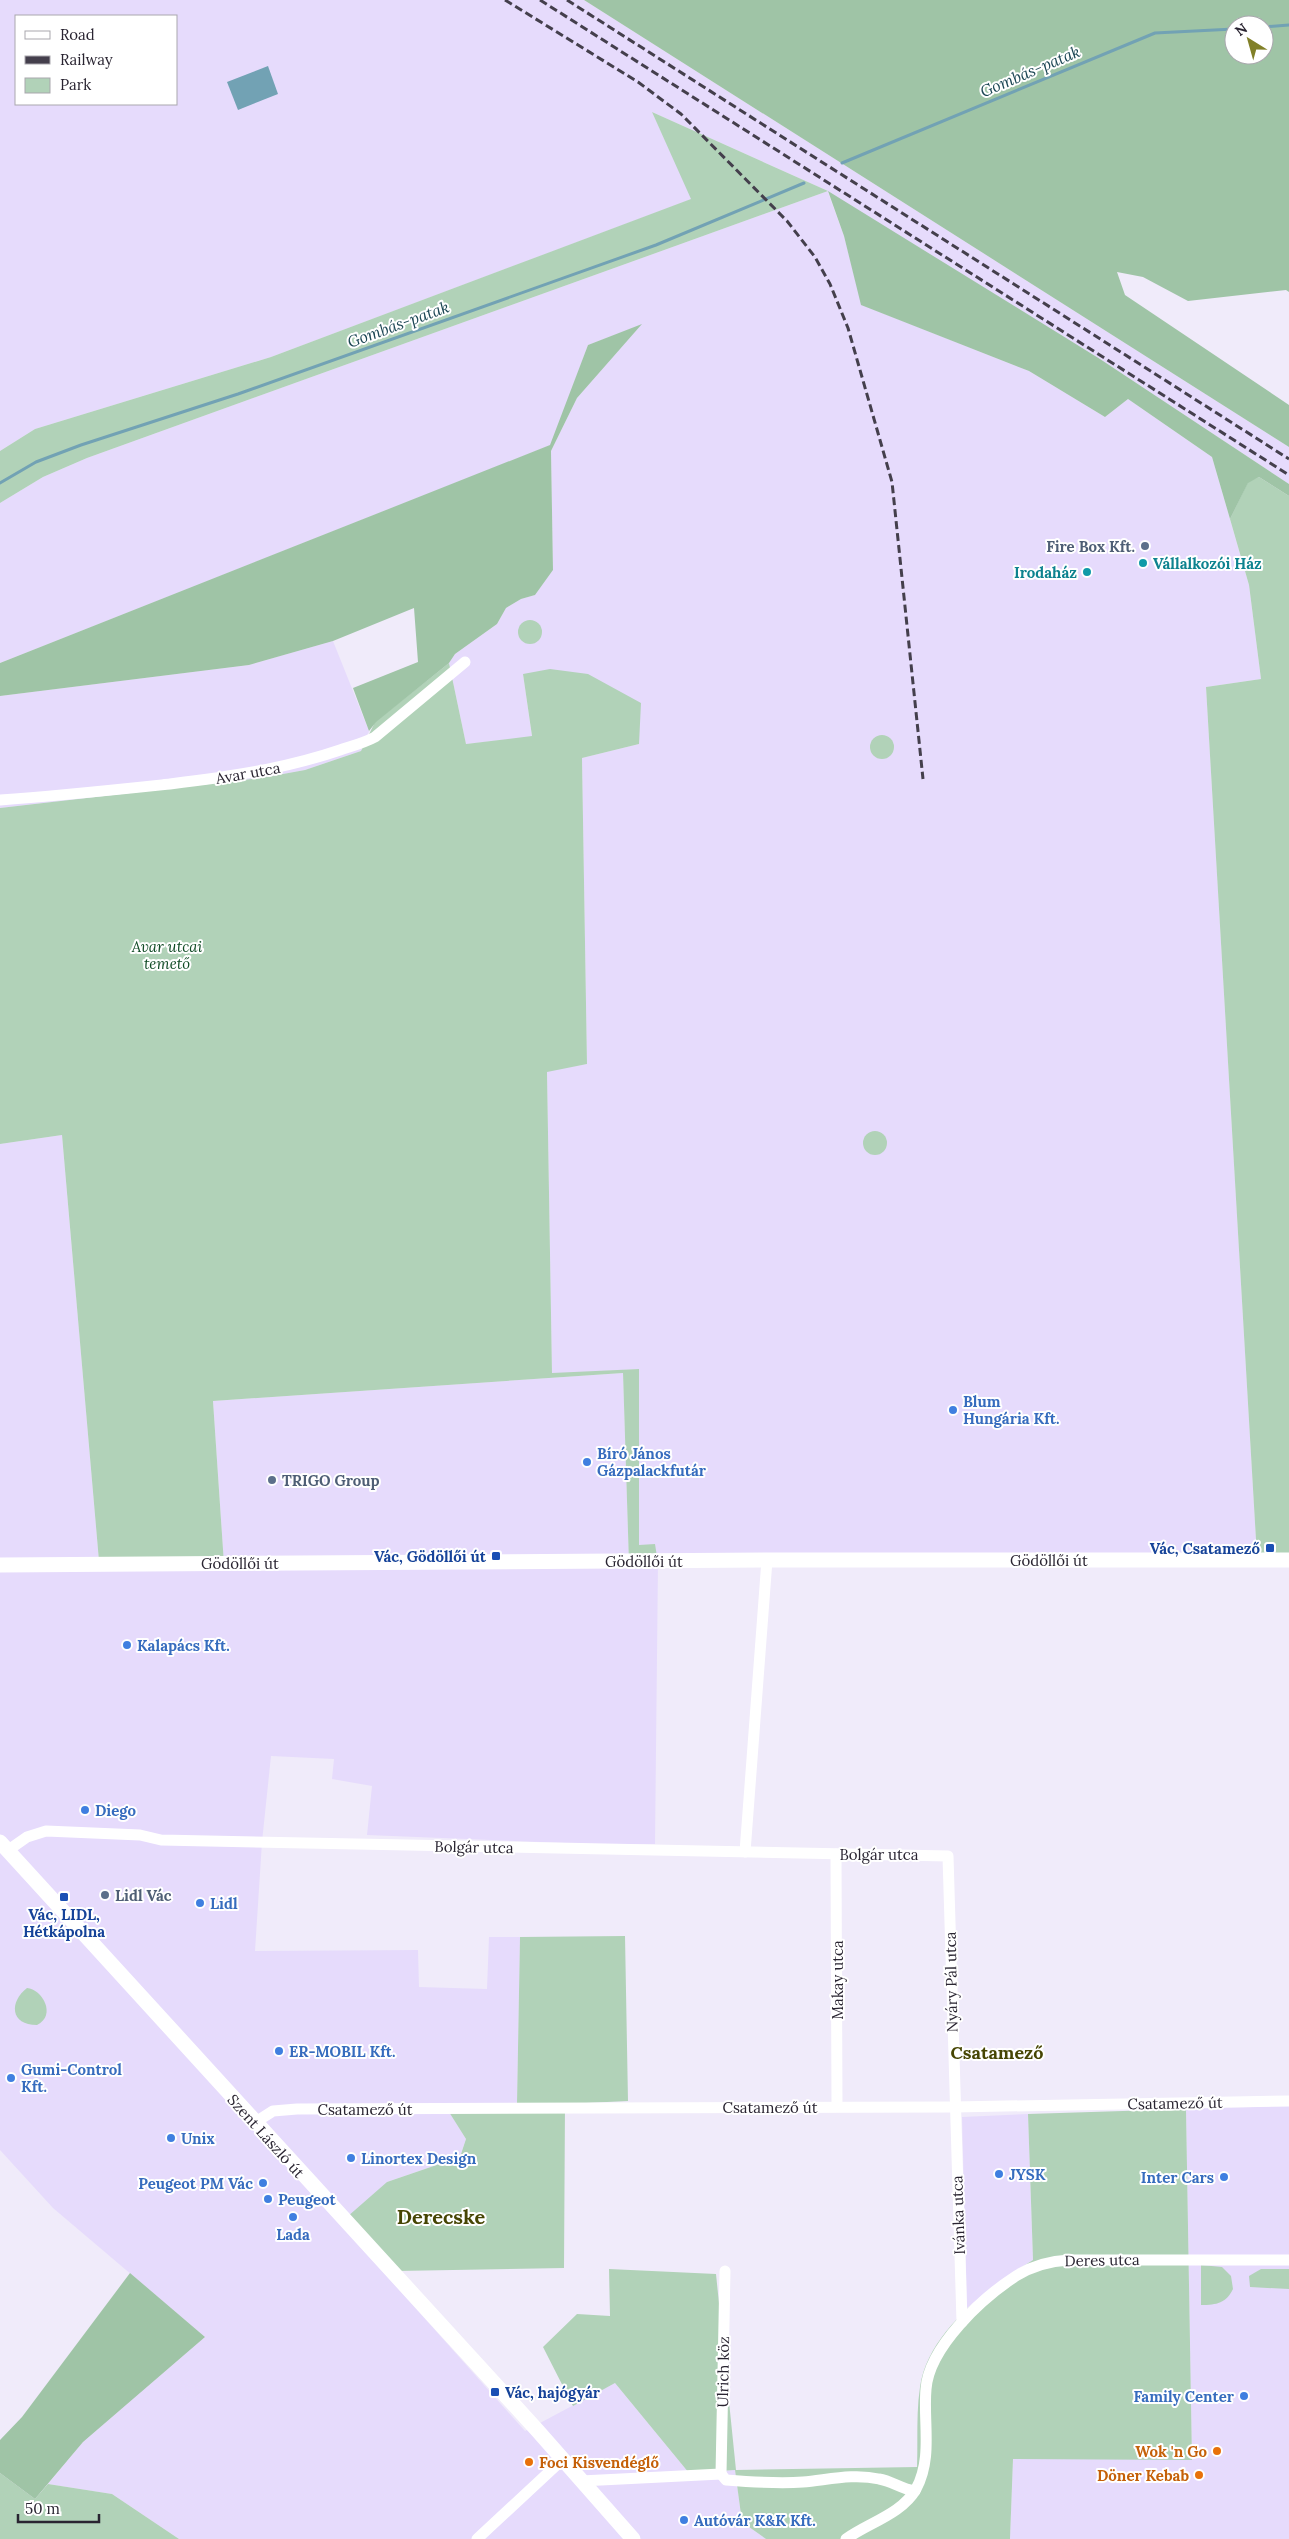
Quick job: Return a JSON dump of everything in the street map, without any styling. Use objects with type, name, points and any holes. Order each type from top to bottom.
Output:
[{"type":"main road","name":"Gödöllői út","points":[[0,1565],[767,1560],[1289,1560]]},
{"type":"main road","name":"Szent László út","points":[[4,1847],[254,2123],[537,2430],[634,2539]]},
{"type":"street","name":"Avar utca","points":[[0,800],[70,795],[275,770],[361,745],[375,737],[465,662]]},
{"type":"street","points":[[745,1852],[767,1560]]},
{"type":"street","name":"Bolgár utca","points":[[4,1847],[27,1837],[46,1832],[140,1835],[161,1840],[948,1856]]},
{"type":"street","name":"Makay utca","points":[[836,1854],[838,2106]]},
{"type":"street","name":"Nyáry Pál utca","points":[[948,1856],[954,2107]]},
{"type":"street","name":"Csatamező út","points":[[254,2123],[273,2110],[297,2109],[954,2107],[1289,2101]]},
{"type":"street","name":"Ivánka utca","points":[[954,2107],[962,2322]]},
{"type":"street","name":"Deres utca","points":[[846,2539],[896,2510],[915,2491],[924,2474],[927,2449],[926,2388],[928,2376],[939,2353],[962,2322],[1016,2276],[1050,2262],[1070,2260],[1289,2260]]},
{"type":"street","name":"Ulrich köz","points":[[721,2474],[725,2271]]},
{"type":"street","points":[[477,2539],[562,2460]]},
{"type":"street","points":[[581,2481],[721,2474],[726,2480],[764,2483],[804,2482],[829,2477],[879,2478],[900,2488],[915,2491]]},
{"type":"shaded area","points":[[0,0],[584,0],[1289,447],[1289,484],[1100,359],[828,192],[844,236],[862,305],[1029,371],[1105,417],[1128,399],[1212,457],[1249,585],[1261,679],[1206,687],[1257,1557],[658,1563],[655,1844],[590,1844],[367,1835],[372,1786],[332,1779],[334,1759],[271,1756],[262,1842],[255,1951],[418,1950],[419,1987],[487,1989],[489,1937],[520,1937],[517,2103],[445,2105],[466,2139],[460,2157],[387,2182],[379,2267],[525,2431],[615,2383],[689,2473],[735,2470],[742,2522],[766,2539],[179,2539],[112,2494],[48,2484],[83,2442],[205,2337],[53,2208],[0,2150],[0,1144],[62,1135],[99,1561],[224,1564],[213,1401],[623,1373],[629,1563],[639,1545],[639,1369],[552,1374],[547,1071],[587,1064],[582,758],[639,744],[523,674],[532,737],[466,744],[449,663],[455,654],[497,624],[506,608],[521,599],[535,595],[553,570],[551,451],[577,398],[641,325],[588,345],[551,445],[0,663],[0,503],[43,477],[87,458],[828,191],[652,112],[692,199],[271,357],[35,429],[0,451]]},
{"type":"shaded area","points":[[333,641],[369,731],[361,751],[305,770],[261,778],[0,808],[0,696],[249,665]]},
{"type":"shaded area","points":[[1289,2106],[1289,2539],[1010,2539],[1013,2459],[1192,2459],[1186,2109]]},
{"type":"shaded area","points":[[1028,2114],[1033,2260],[1003,2279],[967,2308],[962,2117]]},
{"type":"green space","points":[[584,0],[1289,0],[1289,292],[1286,290],[1188,301],[1143,277],[1117,272],[1125,295],[1289,405],[1289,447]]},
{"type":"green space","points":[[652,112],[828,191],[87,458],[43,477],[0,503],[0,451],[35,429],[271,357],[691,199]]},
{"type":"green space","points":[[828,191],[1100,359],[1289,484],[1289,496],[1259,477],[1248,483],[1230,519],[1212,457],[1128,399],[1105,417],[1029,371],[861,305],[844,236]]},
{"type":"green space","points":[[642,324],[577,398],[551,451],[553,570],[535,595],[521,599],[506,608],[497,624],[455,654],[449,663],[376,722],[369,731],[353,688],[418,662],[414,608],[333,641],[249,665],[0,696],[0,663],[550,445],[588,345]]},
{"type":"green space","points":[[1259,477],[1289,496],[1289,1556],[1257,1557],[1206,687],[1261,679],[1249,585],[1230,519],[1248,482]]},
{"type":"green space","points":[[530,620],[539,623],[542,632],[539,641],[530,644],[521,641],[518,632],[521,623]]},
{"type":"green space","name":"Avar utcai temető","points":[[449,663],[466,744],[532,736],[523,674],[550,669],[588,674],[641,703],[639,744],[582,758],[587,1064],[547,1072],[552,1373],[639,1369],[639,1545],[655,1544],[658,1563],[629,1564],[623,1373],[213,1401],[224,1564],[99,1561],[62,1135],[0,1144],[0,808],[261,778],[305,770],[361,751],[375,722]]},
{"type":"green space","points":[[882,735],[887,736],[893,742],[893,752],[887,758],[882,759],[877,758],[871,752],[870,747],[871,742],[877,736]]},
{"type":"green space","points":[[875,1131],[880,1132],[886,1138],[886,1148],[880,1154],[875,1155],[870,1154],[864,1148],[863,1143],[864,1138],[870,1132]]},
{"type":"green space","points":[[625,1936],[628,2101],[565,2104],[564,2268],[396,2271],[347,2217],[387,2182],[460,2157],[466,2139],[444,2104],[517,2103],[520,1937]]},
{"type":"green space","points":[[27,1988],[33,1989],[38,1993],[47,2009],[43,2021],[37,2025],[22,2021],[15,2012],[17,2000]]},
{"type":"green space","points":[[1186,2109],[1192,2460],[1013,2459],[1010,2539],[766,2539],[742,2522],[735,2470],[689,2473],[615,2383],[573,2406],[543,2347],[577,2314],[610,2316],[609,2269],[716,2274],[736,2470],[917,2467],[920,2387],[925,2367],[935,2347],[963,2313],[998,2284],[1033,2260],[1028,2114]]},
{"type":"green space","points":[[1201,2265],[1222,2267],[1231,2276],[1233,2289],[1224,2300],[1216,2304],[1201,2305]]},
{"type":"green space","points":[[1261,2269],[1289,2269],[1289,2289],[1250,2287],[1249,2276]]},
{"type":"green space","points":[[130,2273],[205,2337],[83,2442],[35,2499],[0,2473],[0,2440],[22,2417]]},
{"type":"green space","points":[[0,2473],[35,2499],[48,2484],[112,2494],[179,2539],[0,2539]]},
{"type":"water","points":[[268,66],[278,94],[238,110],[227,82]]},
{"type":"waterway","name":"Gombás-patak","points":[[1274,26],[1289,25]]},
{"type":"waterway","name":"Gombás-patak","points":[[842,163],[1155,33],[1224,30]]},
{"type":"waterway","name":"Gombás-patak","points":[[0,483],[36,462],[81,445],[238,394],[656,245],[804,183]]},
{"type":"railway","points":[[505,0],[638,82],[681,114],[787,221],[815,257],[830,284],[848,328],[892,482],[923,779]]},
{"type":"railway","points":[[540,0],[1289,475]]},
{"type":"railway","points":[[567,0],[1289,459]]},
{"type":"place","name":"Fire Box Kft.","points":[[1145,546]]},
{"type":"place","name":"Vállalkozói Ház","points":[[1143,563]]},
{"type":"place","name":"Irodaház","points":[[1087,572]]},
{"type":"place","name":"Blum Hungária Kft.","points":[[953,1410]]},
{"type":"place","name":"Bíró János Gázpalackfutár","points":[[587,1462]]},
{"type":"place","name":"TRIGO Group","points":[[272,1480]]},
{"type":"place","name":"Vác, Csatamező","points":[[1270,1548]]},
{"type":"place","name":"Vác, Gödöllői út","points":[[496,1556]]},
{"type":"place","name":"Kalapács Kft.","points":[[127,1645]]},
{"type":"place","name":"Diego","points":[[85,1810]]},
{"type":"place","name":"Lidl Vác","points":[[105,1895]]},
{"type":"place","name":"Vác, LIDL, Hétkápolna","points":[[64,1897]]},
{"type":"place","name":"Lidl","points":[[200,1903]]},
{"type":"place","name":"ER-MOBIL Kft.","points":[[279,2051]]},
{"type":"place","name":"Gumi-Control Kft.","points":[[11,2078]]},
{"type":"place","name":"Unix","points":[[171,2138]]},
{"type":"place","name":"Linortex Design","points":[[351,2158]]},
{"type":"place","name":"JYSK","points":[[999,2174]]},
{"type":"place","name":"Inter Cars","points":[[1224,2177]]},
{"type":"place","name":"Peugeot PM Vác","points":[[263,2183]]},
{"type":"place","name":"Peugeot","points":[[268,2199]]},
{"type":"place","name":"Lada","points":[[293,2217]]},
{"type":"place","name":"Vác, hajógyár","points":[[495,2392]]},
{"type":"place","name":"Family Center","points":[[1244,2396]]},
{"type":"place","name":"Wok 'n Go","points":[[1217,2451]]},
{"type":"place","name":"Foci Kisvendéglő","points":[[529,2462]]},
{"type":"place","name":"Döner Kebab","points":[[1199,2475]]},
{"type":"place","name":"Autóvár K&K Kft.","points":[[684,2520]]},
{"type":"district","name":"Csatamező","points":[[997,2052]]},
{"type":"district","name":"Derecske","points":[[441,2216]]}]
